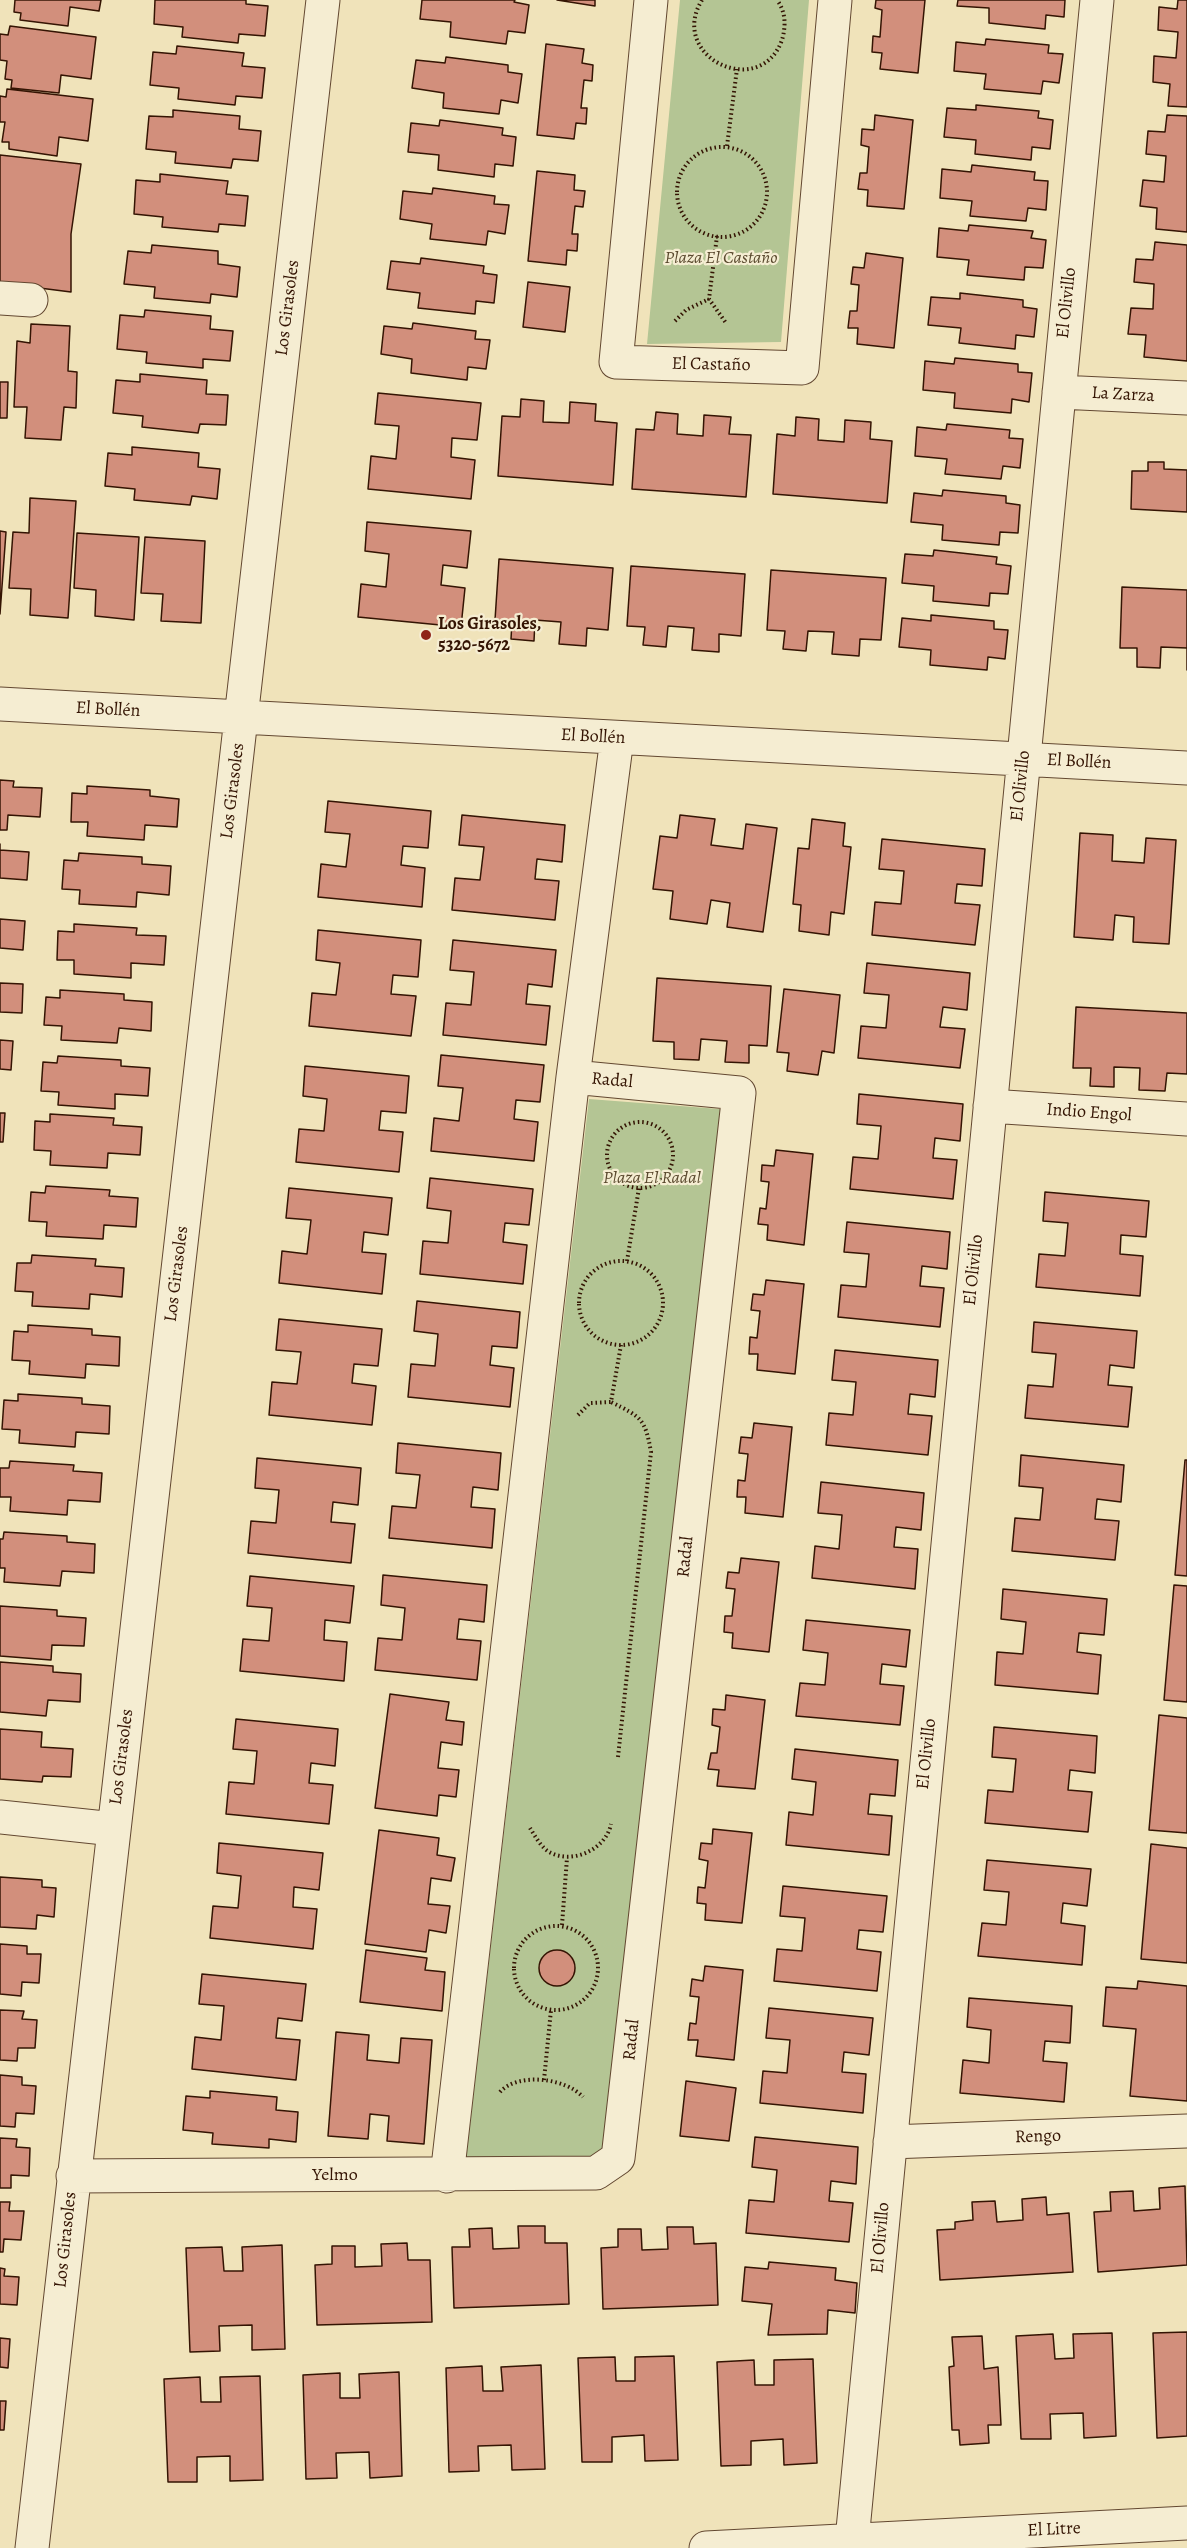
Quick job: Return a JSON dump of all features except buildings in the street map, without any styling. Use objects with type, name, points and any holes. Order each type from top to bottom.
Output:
[{"type":"street","name":"Los Girasoles","points":[[32,2548],[323,0]]},
{"type":"street","name":"El Castaño","points":[[651,0],[616,363],[802,368],[835,0]]},
{"type":"street","name":"El Olivillo","points":[[852,2540],[1097,0]]},
{"type":"street","name":"La Zarza","points":[[1059,392],[1187,398]]},
{"type":"street","name":"El Bollén","points":[[0,704],[1187,768]]},
{"type":"street","name":"Radal","points":[[447,2176],[573,1077],[617,738]]},
{"type":"street","name":"Radal","points":[[573,1077],[739,1093],[607,2163]]},
{"type":"street","name":"Indio Engol","points":[[990,1106],[1187,1119]]},
{"type":"street","points":[[0,1817],[114,1829]]},
{"type":"street","name":"Rengo","points":[[890,2142],[1187,2131]]},
{"type":"street","name":"Yelmo","points":[[73,2176],[447,2176],[607,2163]]},
{"type":"street","name":"El Litre","points":[[706,2548],[1187,2523]]},
{"type":"path","points":[[702,0],[696,9],[694,25],[697,40],[705,53],[716,63],[745,70],[771,57],[780,46],[784,31],[784,17],[777,0]]},
{"type":"path","points":[[727,146],[736,69]]},
{"type":"path","points":[[727,146],[741,150],[753,159],[762,171],[766,185],[766,199],[762,213],[753,225],[741,233],[727,237],[717,236],[699,231],[687,220],[679,208],[676,192],[678,177],[686,163],[698,153],[712,147],[727,146]]},
{"type":"path","points":[[717,236],[709,299],[723,317],[738,349],[741,366]]},
{"type":"path","points":[[635,1122],[646,1122],[665,1133],[672,1153],[671,1164],[667,1173],[659,1181],[639,1188],[628,1186],[612,1171],[607,1150],[617,1132],[635,1122]]},
{"type":"path","points":[[627,1261],[639,1188]]},
{"type":"path","points":[[614,1261],[627,1261],[641,1266],[652,1274],[659,1286],[663,1306],[657,1326],[647,1336],[621,1345],[602,1339],[586,1325],[581,1313],[580,1299],[583,1286],[590,1275],[601,1266],[614,1261]]},
{"type":"path","points":[[611,1402],[621,1345]]},
{"type":"path","points":[[571,1420],[590,1403],[611,1402],[638,1416],[647,1430],[651,1452],[618,1758]]},
{"type":"path","points":[[530,1826],[534,1836],[549,1853],[567,1858],[581,1855],[601,1844],[610,1828],[612,1816]]},
{"type":"path","points":[[562,1925],[567,1858]]},
{"type":"path","points":[[562,1925],[575,1929],[587,1939],[596,1951],[599,1965],[597,1980],[590,1994],[580,2003],[566,2010],[551,2010],[533,2003],[519,1989],[514,1976],[514,1963],[521,1944],[535,1930],[562,1925]]},
{"type":"path","points":[[544,2079],[551,2010]]},
{"type":"path","points":[[497,2095],[504,2087],[538,2078],[574,2088],[598,2114],[607,2163]]},
{"type":"green space","name":"Plaza El Castaño","points":[[680,0],[809,0],[781,342],[647,344]]},
{"type":"green space","name":"Plaza El Radal","points":[[589,1099],[732,1110],[605,2156],[466,2159]]},
{"type":"place","name":"Los Girasoles, 5320-5672","points":[[426,635]]}]
